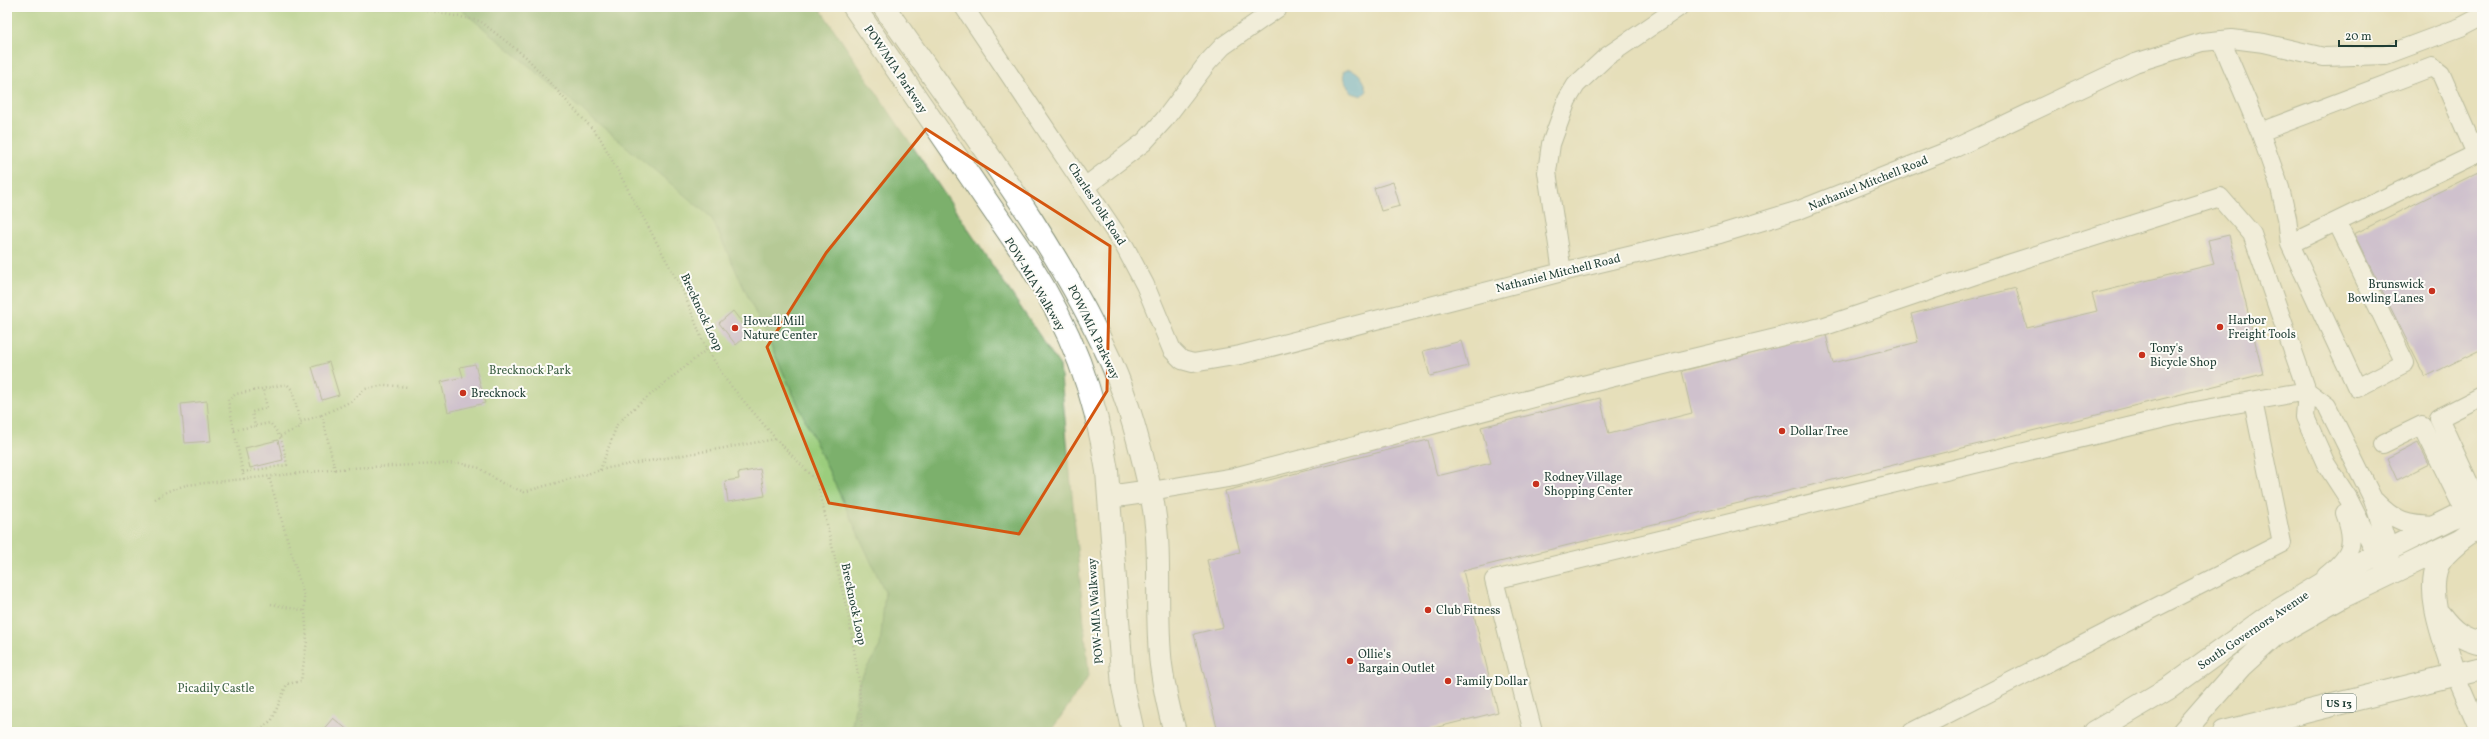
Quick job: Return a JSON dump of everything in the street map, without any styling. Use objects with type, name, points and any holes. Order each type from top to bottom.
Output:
[{"type":"main road","name":"POW/MIA Parkway","points":[[854,7],[1028,261],[1067,328],[1077,351],[1096,408],[1105,456],[1123,687],[1133,732]]},
{"type":"main road","name":"POW/MIA Parkway","points":[[884,7],[1025,211],[1085,309],[1112,364],[1132,418],[1151,491],[1158,558],[1161,665],[1175,732]]},
{"type":"main road","points":[[1109,497],[1151,491]]},
{"type":"main road","name":"South Governors Avenue","points":[[2095,732],[2169,688],[2266,618],[2332,578],[2436,526],[2477,513]]},
{"type":"main road","name":"South Governors Avenue","points":[[2183,732],[2240,667],[2275,635],[2342,597],[2461,540],[2477,513]]},
{"type":"main road","points":[[2455,674],[2436,612],[2434,579],[2438,564],[2461,540]]},
{"type":"main road","points":[[2436,612],[2451,630],[2461,637],[2482,643]]},
{"type":"main road","name":"US 13","points":[[2224,732],[2482,668]]},
{"type":"main road","points":[[2481,732],[2482,725]]},
{"type":"street","name":"Charles Polk Road","points":[[964,7],[1086,186],[1135,266],[1172,350],[1182,360],[1193,363],[1240,355]]},
{"type":"street","points":[[1086,186],[1144,142],[1164,120],[1208,62],[1223,46],[1279,7]]},
{"type":"street","points":[[1562,272],[1547,172],[1551,144],[1568,100],[1576,85],[1606,57],[1679,7]]},
{"type":"street","name":"Nathaniel Mitchell Road","points":[[1240,355],[1562,272],[1720,234],[1799,210],[1955,148],[2135,63],[2202,42],[2221,40],[2264,42],[2324,57],[2386,55],[2461,27],[2482,16]]},
{"type":"street","points":[[2221,40],[2260,132],[2280,188],[2287,218],[2290,244],[2357,388],[2406,363],[2337,222]]},
{"type":"street","points":[[2260,132],[2432,67],[2441,74],[2476,154],[2290,244]]},
{"type":"street","points":[[1151,491],[1234,477],[1610,378],[1825,326],[2005,265],[2220,197],[2252,234],[2307,391],[2305,417],[2326,464],[2351,531],[2350,551],[2336,567],[2298,599]]},
{"type":"street","points":[[1533,732],[1494,580],[2190,412],[2307,391],[2327,406],[2373,499],[2383,553],[2391,574]]},
{"type":"street","points":[[2477,513],[2439,418],[2482,396]]},
{"type":"street","points":[[1912,732],[2282,543],[2253,401]]},
{"type":"street","points":[[2383,444],[2422,425],[2477,513]]},
{"type":"street","points":[[2326,464],[2383,553]]},
{"type":"street","points":[[2373,499],[2394,519],[2410,525],[2436,526]]},
{"type":"street","points":[[2455,674],[2481,732]]},
{"type":"path","name":"Brecknock Loop","points":[[411,7],[480,21],[526,58],[599,136],[683,291],[708,349],[726,380],[776,439],[817,481],[849,619],[859,681],[862,732]]},
{"type":"path","points":[[600,471],[617,425],[628,413],[708,349]]},
{"type":"path","points":[[244,479],[228,400],[236,394],[287,384],[292,390],[301,427],[280,436]]},
{"type":"path","points":[[300,422],[322,415],[352,401],[365,389],[385,385],[409,386]]},
{"type":"path","points":[[256,426],[252,412],[267,408],[263,389]]},
{"type":"path","points":[[322,415],[335,470]]},
{"type":"path","points":[[234,430],[270,423],[280,436],[287,465],[243,472]]},
{"type":"path","points":[[155,499],[168,491],[186,485],[335,470],[460,463],[479,468],[502,482],[524,492],[600,471],[776,439]]},
{"type":"path","points":[[256,732],[272,720],[287,684],[301,681],[307,641],[304,596],[269,476]]},
{"type":"path","points":[[271,604],[305,611]]},
{"type":"highlighted area","points":[[926,129],[1110,246],[1107,391],[1019,534],[829,503],[767,347],[826,253]]},
{"type":"green space","name":"Brecknock Park","points":[[7,7],[801,7],[1028,732],[7,732]]},
{"type":"green space","points":[[458,7],[819,7],[1060,366],[1089,676],[1050,732],[851,732],[859,681],[880,646],[885,592],[711,217]]},
{"type":"water","points":[[1349,69],[1359,74],[1364,81],[1367,91],[1362,96],[1352,93],[1344,81],[1343,72]]},
{"type":"building","name":"Brunswick Bowling Lanes","points":[[2479,172],[2482,178],[2482,349],[2425,377],[2354,234]]},
{"type":"building","points":[[1393,182],[1400,206],[1381,211],[1374,188]]},
{"type":"building","name":"Rodney Village Shopping Center","points":[[2229,235],[2263,374],[1463,571],[1498,712],[1418,732],[1218,732],[1194,634],[1223,627],[1207,560],[1240,552],[1225,491],[1428,440],[1437,476],[1491,463],[1481,427],[1600,398],[1609,434],[1692,413],[1682,371],[1826,335],[1833,363],[1918,342],[1911,314],[2016,288],[2027,328],[2097,311],[2092,294],[2214,264],[2208,240]]},
{"type":"building","name":"Howell Mill Nature Center","points":[[733,311],[750,333],[736,345],[719,323]]},
{"type":"building","points":[[1461,341],[1468,366],[1430,376],[1423,351]]},
{"type":"building","points":[[329,362],[339,395],[322,400],[312,367]]},
{"type":"building","name":"Brecknock","points":[[475,364],[485,403],[448,412],[441,382],[463,377],[460,367]]},
{"type":"building","points":[[207,401],[211,441],[185,443],[181,404]]},
{"type":"building","points":[[278,440],[283,460],[250,468],[245,448]]},
{"type":"building","points":[[2418,442],[2429,464],[2397,480],[2387,458]]},
{"type":"building","points":[[760,469],[765,496],[728,502],[725,481],[739,479],[738,473]]},
{"type":"building","points":[[333,718],[349,731],[321,732]]},
{"type":"place","name":"Brunswick Bowling Lanes","points":[[2432,291]]},
{"type":"place","name":"Harbor Freight Tools","points":[[2220,327]]},
{"type":"place","name":"Howell Mill Nature Center","points":[[735,328]]},
{"type":"place","name":"Tony's Bicycle Shop","points":[[2142,355]]},
{"type":"place","name":"Brecknock","points":[[463,393]]},
{"type":"place","name":"Dollar Tree","points":[[1782,431]]},
{"type":"place","name":"Rodney Village Shopping Center","points":[[1536,484]]},
{"type":"place","name":"Club Fitness","points":[[1428,610]]},
{"type":"place","name":"Ollie’s Bargain Outlet","points":[[1350,661]]},
{"type":"place","name":"Family Dollar","points":[[1448,681]]},
{"type":"park label","name":"Picadily Castle","points":[[216,688]]}]
